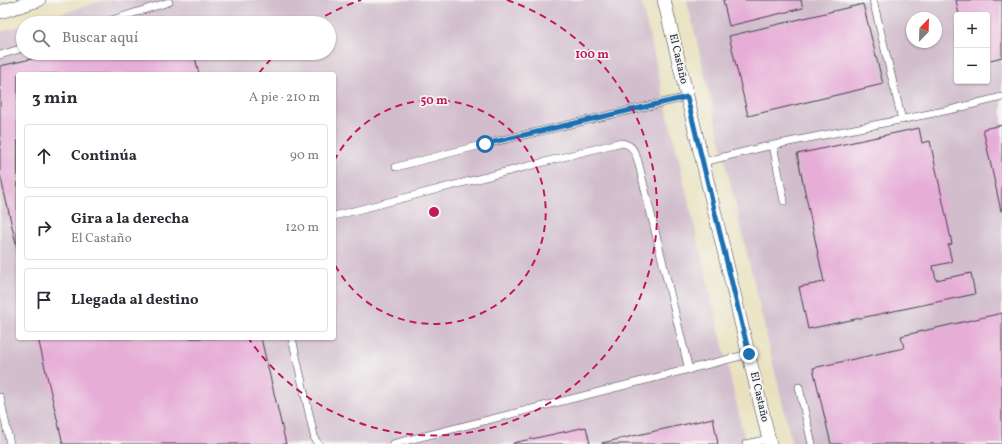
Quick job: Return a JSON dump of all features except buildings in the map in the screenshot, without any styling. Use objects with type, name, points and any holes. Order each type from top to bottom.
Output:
[{"type":"street","points":[[0,12],[38,0]]},
{"type":"street","name":"El Castaño","points":[[664,0],[769,441]]},
{"type":"lane","points":[[873,0],[902,120]]},
{"type":"lane","points":[[124,16],[169,2]]},
{"type":"lane","points":[[0,55],[16,50]]},
{"type":"lane","points":[[396,167],[492,142],[687,97]]},
{"type":"lane","points":[[703,162],[773,145],[902,120],[1002,97]]},
{"type":"lane","points":[[336,215],[618,143],[625,143],[633,149],[638,162],[689,370]]},
{"type":"lane","points":[[773,145],[784,201]]},
{"type":"lane","points":[[292,340],[315,440],[319,444]]},
{"type":"lane","points":[[393,444],[749,354]]},
{"type":"lane","points":[[799,387],[812,444]]},
{"type":"lane","points":[[0,397],[10,444]]},
{"type":"lane","points":[[746,444],[769,441]]},
{"type":"shaded area","points":[[106,0],[641,0],[746,444],[0,444],[0,32],[16,27],[16,60],[336,60],[336,16],[54,16]]},
{"type":"shaded area","points":[[687,0],[1002,0],[1002,444],[792,444]]},
{"type":"route","points":[[485,144],[687,97],[749,354]]}]
